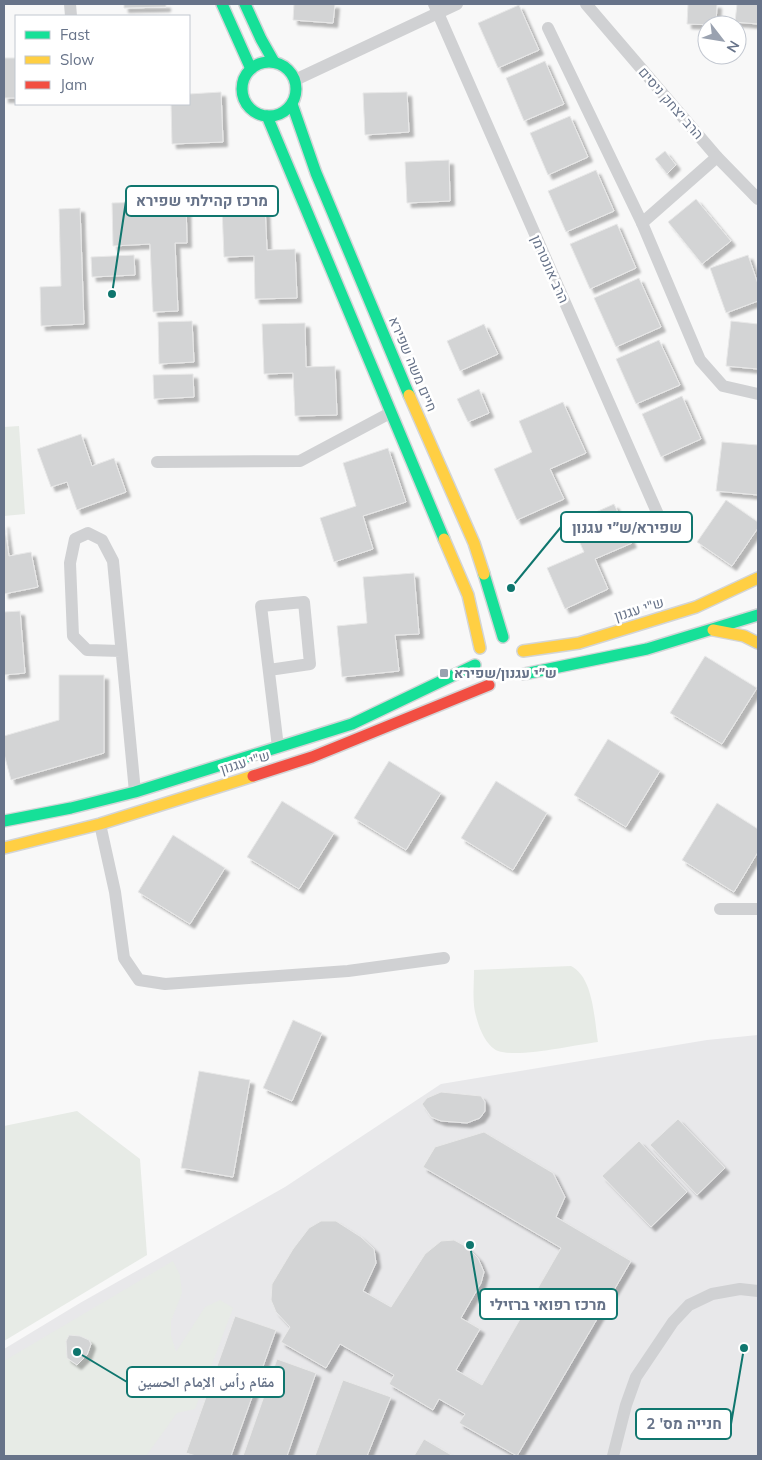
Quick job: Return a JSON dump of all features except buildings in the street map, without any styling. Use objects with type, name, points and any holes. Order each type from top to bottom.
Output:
[{"type":"street","points":[[222,4],[251,69]]},
{"type":"street","points":[[245,4],[274,62]]},
{"type":"street","points":[[295,80],[436,9],[457,4]]},
{"type":"street","name":"הרב יצחק ניסים","points":[[586,4],[717,157],[758,199]]},
{"type":"street","name":"הרב אונטרמן","points":[[436,9],[667,535]]},
{"type":"street","points":[[548,28],[642,223],[700,360],[723,386],[758,394]]},
{"type":"street","points":[[274,62],[287,68],[295,80],[296,96],[292,104],[281,114],[267,116],[258,114],[250,109],[242,93],[242,84],[245,76],[258,64],[274,62]]},
{"type":"street","name":"חיים משה שפירא","points":[[292,104],[298,127],[316,173],[412,402],[474,543],[502,643]]},
{"type":"street","points":[[267,116],[390,414],[468,596],[502,643],[526,658],[526,666],[521,677],[647,649],[758,615]]},
{"type":"street","points":[[642,223],[717,157]]},
{"type":"street","points":[[157,462],[300,461],[390,414]]},
{"type":"street","points":[[121,651],[87,650],[73,636],[70,563],[75,539],[88,533],[102,540],[113,561],[135,792]]},
{"type":"street","name":"ש\"י עגנון","points":[[502,643],[579,643],[696,607],[758,578]]},
{"type":"street","points":[[269,670],[310,664],[304,602],[261,606],[278,747]]},
{"type":"street","points":[[710,629],[744,636],[758,643]]},
{"type":"street","points":[[475,665],[476,656],[502,643]]},
{"type":"street","name":"ש\"י עגנון","points":[[4,821],[71,808],[135,792],[352,724],[475,665],[483,681],[493,687],[312,757],[100,824],[4,848]]},
{"type":"street","points":[[100,824],[115,892],[124,958],[139,980],[165,984],[348,971],[444,958]]},
{"type":"street","points":[[720,909],[758,909]]},
{"type":"street","points":[[613,1456],[626,1405],[636,1377],[673,1322],[689,1305],[712,1294],[740,1289],[758,1292]]},
{"type":"shaded area","points":[[19,426],[25,514],[4,516],[4,427]]},
{"type":"shaded area","points":[[571,966],[579,972],[589,989],[598,1042],[519,1053],[507,1053],[494,1049],[487,1041],[477,1021],[474,1000],[474,970]]},
{"type":"shaded area","points":[[758,1035],[758,1456],[4,1456],[4,1349],[80,1303],[285,1187],[441,1084],[707,1040]]},
{"type":"shaded area","points":[[77,1111],[140,1159],[147,1255],[4,1341],[4,1126]]},
{"type":"shaded area","points":[[173,1261],[180,1275],[182,1293],[171,1321],[171,1335],[176,1352],[205,1307],[220,1300],[233,1308],[195,1409],[177,1413],[146,1456],[4,1456],[4,1361]]},
{"type":"traffic: fast","points":[[222,4],[251,69]]},
{"type":"traffic: fast","points":[[245,4],[274,62]]},
{"type":"traffic: fast","points":[[264,62],[274,62],[284,66],[292,74],[296,89],[292,104],[284,112],[274,116],[264,116],[254,112],[246,104],[242,94],[242,84],[246,74],[254,66],[264,62]]},
{"type":"traffic: fast","points":[[292,104],[316,173],[409,395]]},
{"type":"traffic: fast","points":[[267,116],[444,539]]},
{"type":"traffic: fast","points":[[484,574],[503,637]]},
{"type":"traffic: fast","points":[[524,674],[647,649],[758,615]]},
{"type":"traffic: fast","points":[[4,821],[71,808],[135,792],[352,724],[475,665]]},
{"type":"traffic: slow","points":[[409,395],[474,543],[484,574]]},
{"type":"traffic: slow","points":[[444,539],[468,595],[480,648]]},
{"type":"traffic: slow","points":[[523,651],[579,643],[696,607],[758,578]]},
{"type":"traffic: slow","points":[[713,630],[744,636],[758,643]]},
{"type":"traffic: slow","points":[[4,848],[100,824],[253,776]]},
{"type":"traffic: jam","points":[[253,776],[312,757],[489,685]]},
{"type":"place","name":"מרכז קהילתי שפירא","points":[[112,294]]},
{"type":"place","name":"שפירא/ש״י עגנון","points":[[511,588]]},
{"type":"place","name":"ש״י עגנון/שפירא","points":[[444,673]]},
{"type":"place","name":"מרכז רפואי ברזילי","points":[[470,1245]]},
{"type":"place","name":"חנייה מס' 2","points":[[744,1348]]},
{"type":"place","name":"مقام رأس الإمام الحسين","points":[[77,1352]]}]
